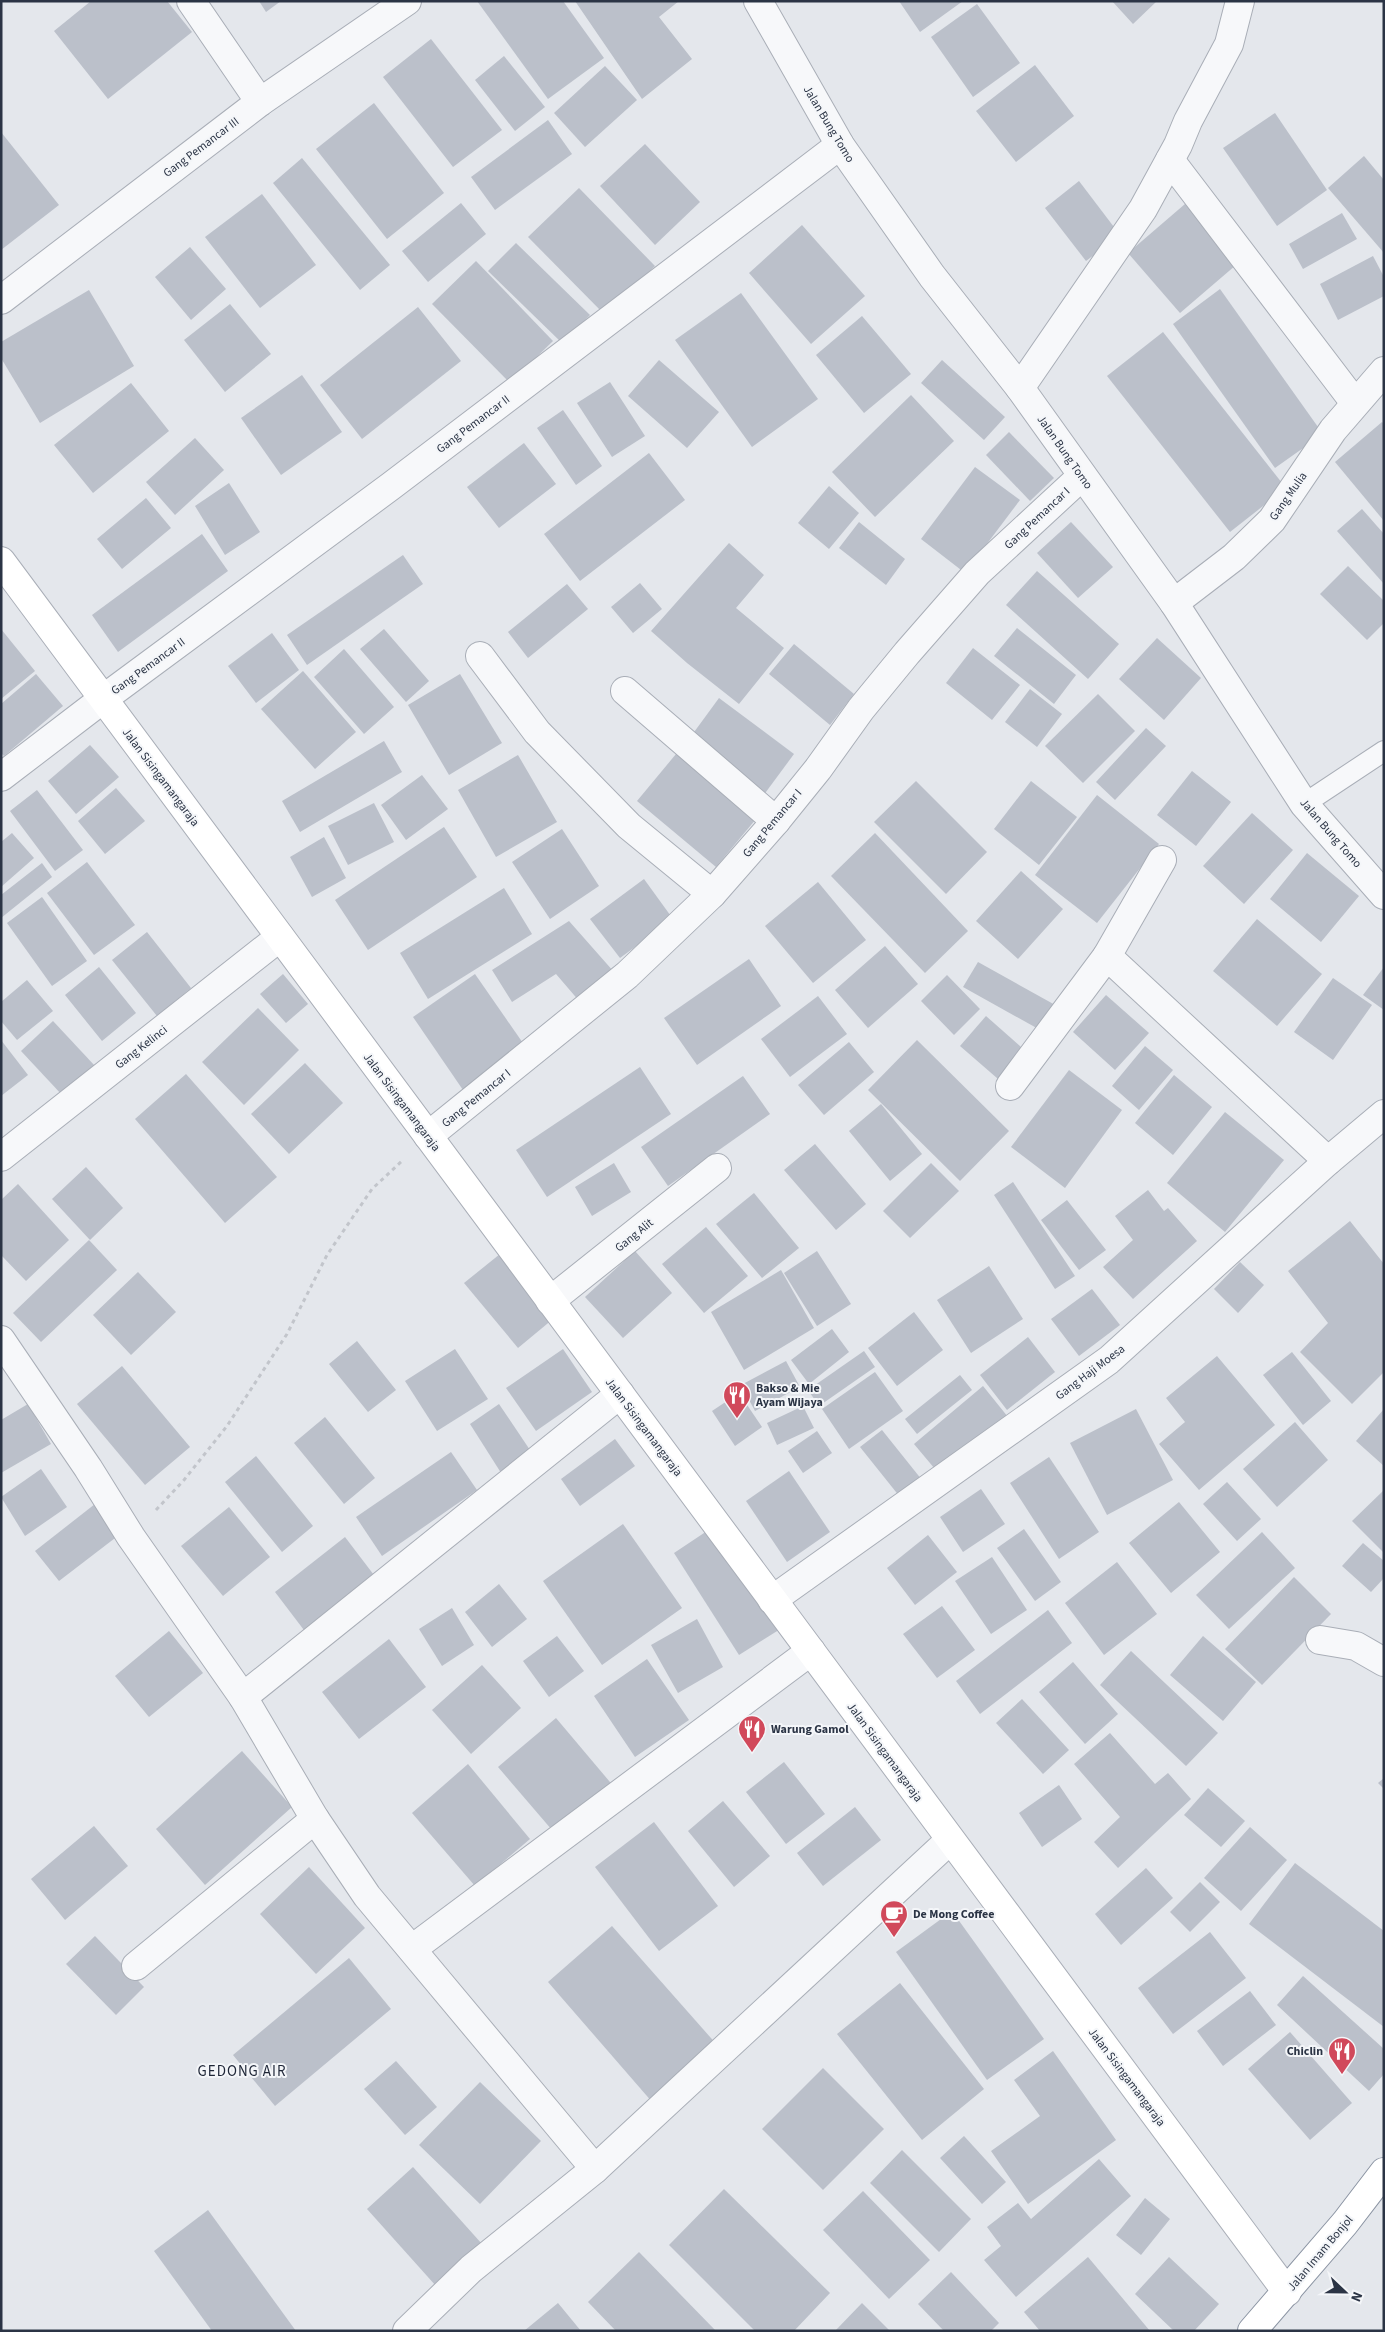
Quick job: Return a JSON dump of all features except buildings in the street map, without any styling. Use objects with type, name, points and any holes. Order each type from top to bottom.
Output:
[{"type":"main road","name":"Jalan Sisingamangaraja","points":[[1,561],[1287,2292]]},
{"type":"main road","name":"Jalan Imam Bonjol","points":[[1252,2331],[1345,2223],[1384,2172]]},
{"type":"street","points":[[192,1],[260,102]]},
{"type":"street","name":"Gang Pemancar III","points":[[1,300],[260,102],[407,1]]},
{"type":"street","name":"Jalan Bung Tomo","points":[[758,1],[840,145],[932,276],[1020,388],[1174,603],[1304,804],[1384,895]]},
{"type":"street","points":[[1020,388],[1143,209],[1170,160],[1228,44],[1240,1]]},
{"type":"street","name":"Gang Pemancar II","points":[[1,777],[103,699],[399,480],[840,145]]},
{"type":"street","points":[[1170,160],[1355,403]]},
{"type":"street","name":"Gang Mulia","points":[[1174,603],[1234,557],[1272,520],[1318,450],[1355,403],[1384,372]]},
{"type":"street","name":"Gang Pemancar I","points":[[428,1136],[627,975],[712,894],[776,821],[818,769],[861,709],[965,588],[1082,476]]},
{"type":"street","points":[[480,656],[537,732],[630,826],[712,894]]},
{"type":"street","points":[[624,690],[776,821]]},
{"type":"street","points":[[1010,1086],[1107,956],[1162,860]]},
{"type":"street","name":"Gang Kelinci","points":[[1,1157],[280,937]]},
{"type":"street","points":[[1107,956],[1328,1161]]},
{"type":"street","name":"Gang Haji Moesa","points":[[772,1600],[1109,1360],[1328,1161],[1384,1114]]},
{"type":"street","name":"Gang Alit","points":[[550,1301],[717,1168]]},
{"type":"street","points":[[1,1340],[88,1468],[131,1536],[243,1697],[281,1765],[367,1896],[595,2169]]},
{"type":"street","points":[[243,1697],[620,1394]]},
{"type":"street","points":[[1320,1640],[1356,1646],[1384,1662]]},
{"type":"street","points":[[412,1949],[811,1651]]},
{"type":"street","points":[[136,1966],[315,1819]]},
{"type":"street","points":[[407,2331],[472,2269],[595,2169],[950,1840]]},
{"type":"lane","points":[[1304,804],[1384,751]]},
{"type":"path","points":[[131,1536],[184,1480],[227,1426],[287,1334],[328,1255],[372,1189],[428,1136]]},
{"type":"place","name":"Bakso & Mie Ayam Wijaya","points":[[737,1419]]},
{"type":"place","name":"Warung Gamol","points":[[752,1753]]},
{"type":"place","name":"De Mong Coffee","points":[[894,1938]]},
{"type":"place","name":"Chiclin","points":[[1342,2075]]},
{"type":"district","name":"GEDONG AIR","points":[[242,2071]]}]
